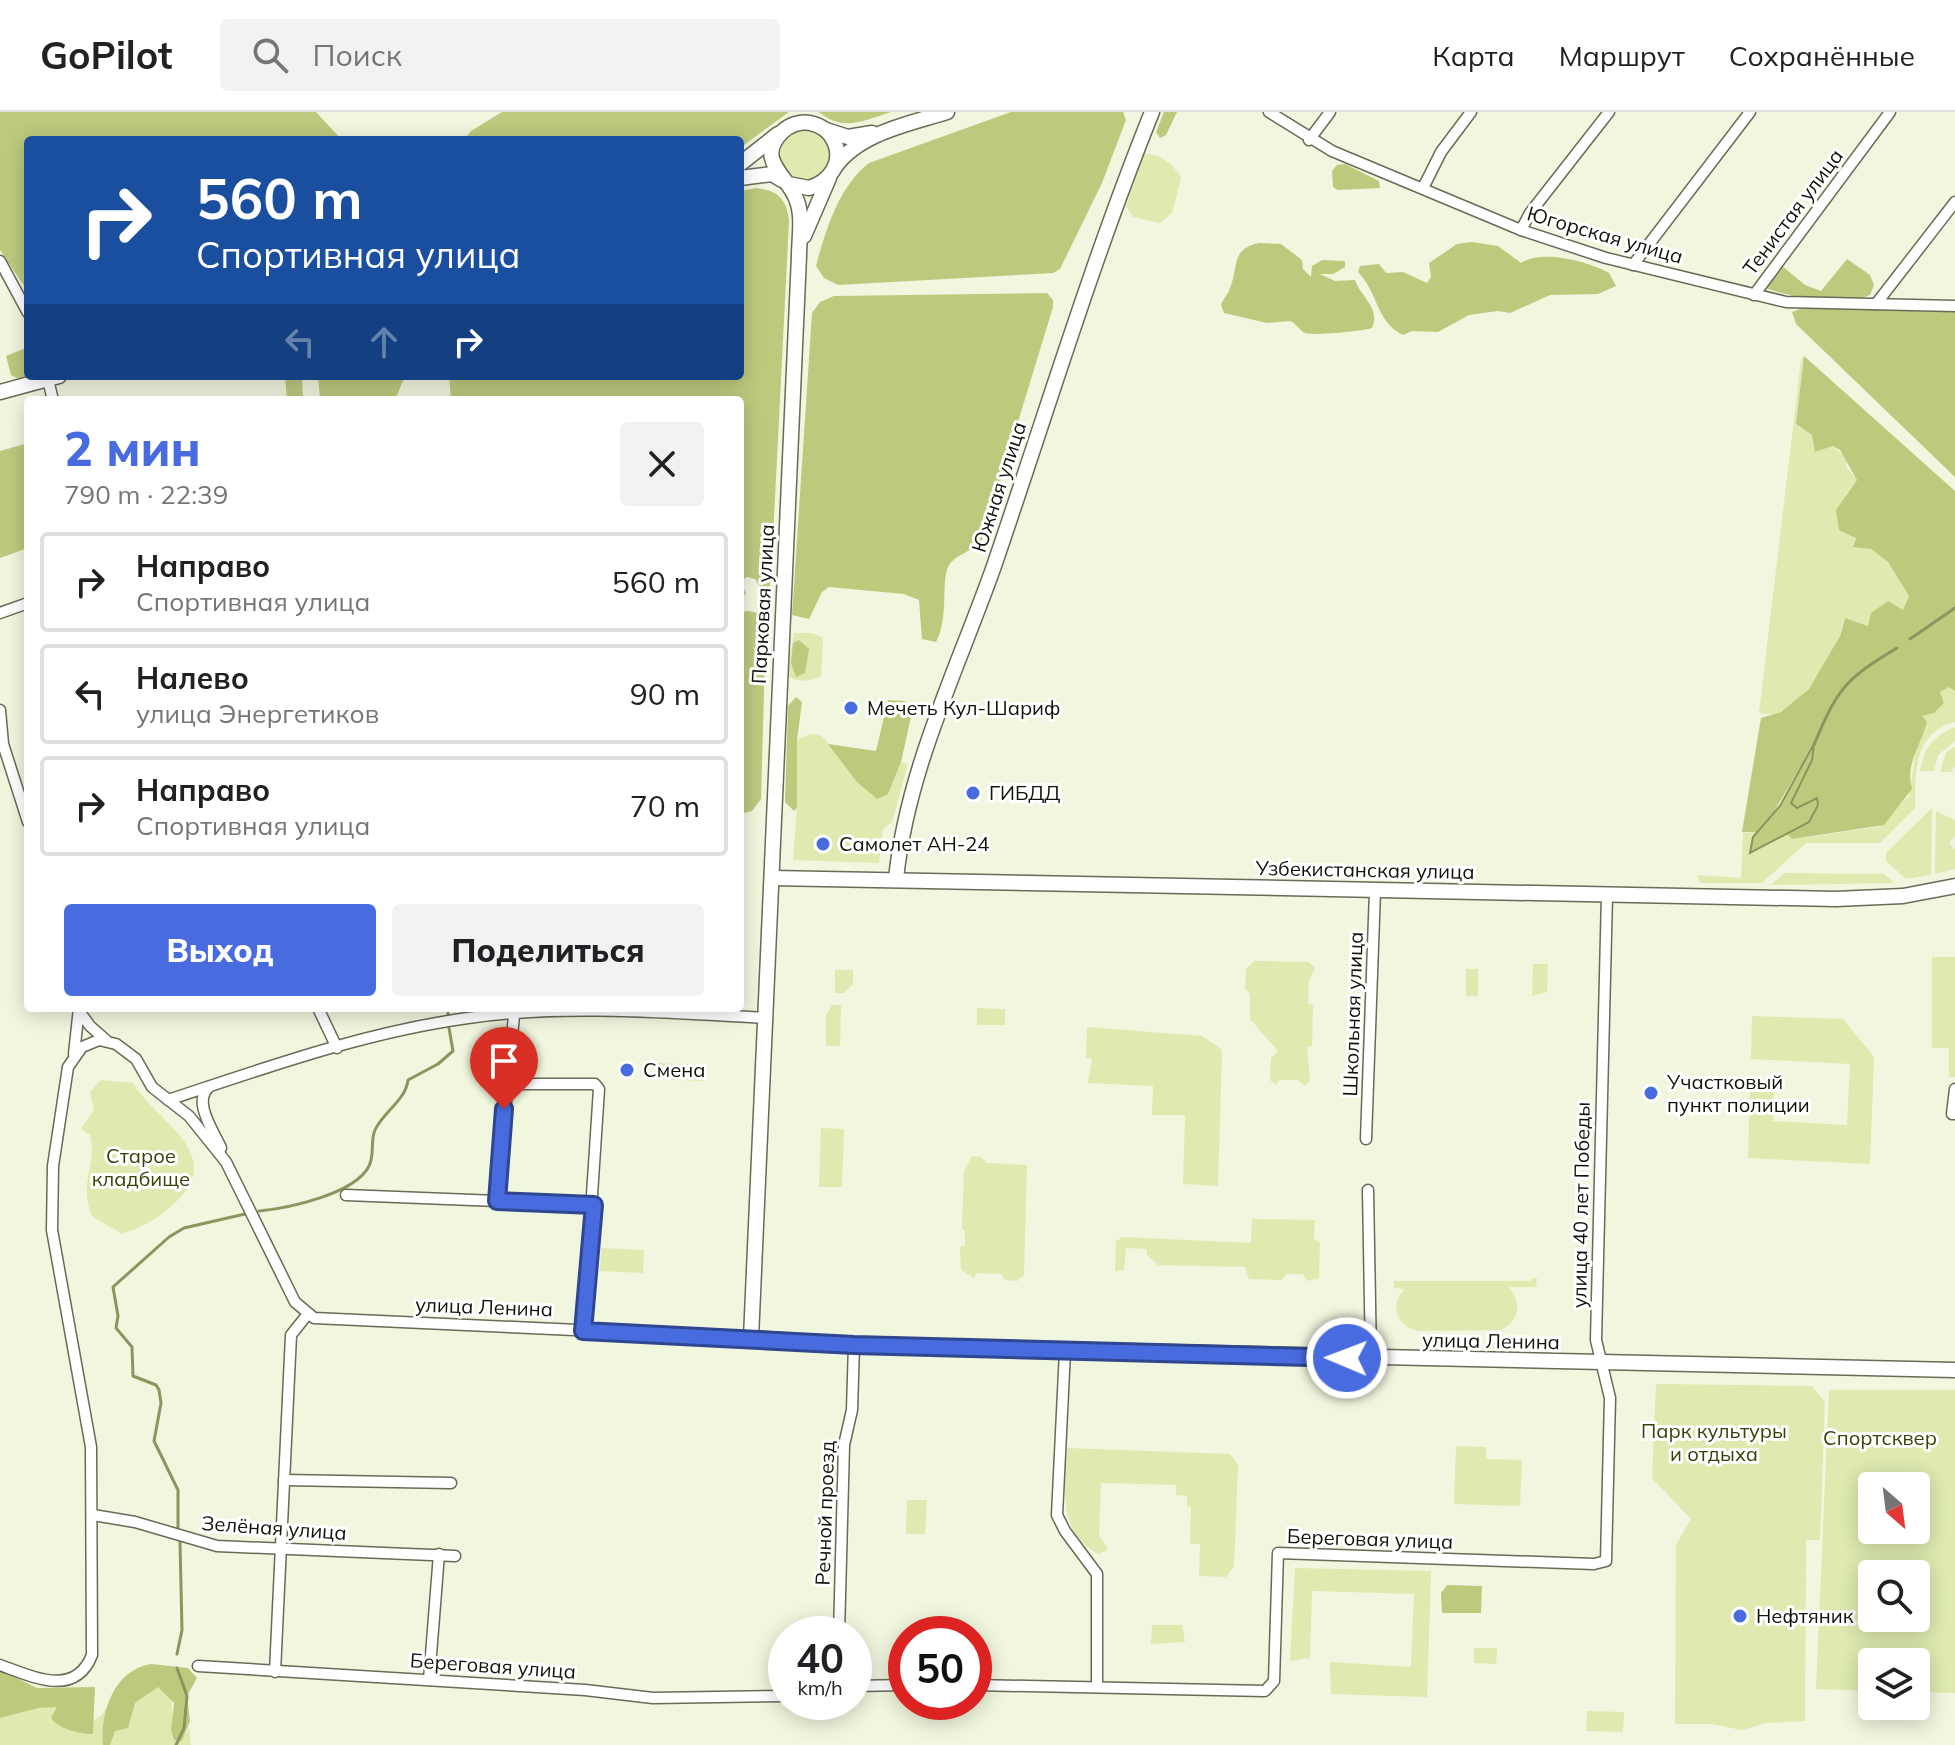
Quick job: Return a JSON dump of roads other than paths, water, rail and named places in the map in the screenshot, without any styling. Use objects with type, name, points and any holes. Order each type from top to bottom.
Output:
[{"type":"main road","points":[[744,161],[785,129],[801,123],[848,137],[899,127],[947,112]]},
{"type":"main road","points":[[1138,112],[1140,144]]},
{"type":"main road","name":"Южная улица","points":[[896,879],[903,837],[941,704],[993,568],[1077,312],[1152,112]]},
{"type":"main road","points":[[822,127],[834,142],[833,171]]},
{"type":"main road","points":[[744,178],[772,174],[786,182],[809,188],[833,171],[850,150],[899,127]]},
{"type":"main road","points":[[785,129],[776,139],[772,153],[774,167],[786,182]]},
{"type":"main road","name":"Парковая улица","points":[[799,256],[807,223],[833,171]]},
{"type":"main road","name":"Парковая улица","points":[[751,1338],[799,256],[799,207],[786,182]]},
{"type":"main road","points":[[0,392],[42,380]]},
{"type":"main road","points":[[0,382],[30,384]]},
{"type":"main road","name":"Узбекистанская улица","points":[[772,878],[1836,899],[1903,896],[1955,886]]},
{"type":"main road","name":"улица Ленина","points":[[751,1338],[854,1345],[1065,1351],[1955,1370]]},
{"type":"street","name":"Югорская улица","points":[[1269,112],[1309,140],[1521,230],[1633,265],[1786,302],[1955,306]]},
{"type":"street","points":[[1309,140],[1330,112]]},
{"type":"street","points":[[1423,188],[1441,152],[1471,112]]},
{"type":"street","points":[[1521,230],[1530,213],[1609,112]]},
{"type":"street","points":[[1633,265],[1750,112]]},
{"type":"street","name":"Тенистая улица","points":[[1754,295],[1890,112]]},
{"type":"street","points":[[1876,304],[1955,202]]},
{"type":"street","points":[[0,261],[24,306]]},
{"type":"street","points":[[0,613],[24,604]]},
{"type":"street","points":[[0,710],[3,744],[24,810]]},
{"type":"street","name":"Школьная улица","points":[[1366,1139],[1375,891]]},
{"type":"street","name":"улица 40 лет Победы","points":[[1606,1561],[1610,1398],[1596,1333],[1607,895]]},
{"type":"street","points":[[0,1665],[45,1681],[71,1680],[85,1669],[93,1647],[91,1447],[52,1230],[53,1166],[64,1087],[74,1055],[79,1012]]},
{"type":"street","points":[[81,1012],[90,1026],[108,1042],[136,1059],[152,1087],[189,1116],[226,1162]]},
{"type":"street","points":[[320,1012],[337,1048]]},
{"type":"street","points":[[168,1100],[337,1048],[443,1022],[596,1012],[766,1018]]},
{"type":"street","points":[[497,1201],[514,1015]]},
{"type":"street","points":[[74,1055],[91,1042],[108,1042]]},
{"type":"street","points":[[506,1084],[598,1087],[594,1205],[583,1331]]},
{"type":"street","points":[[211,1086],[204,1092],[202,1102],[226,1162],[291,1295],[307,1315],[291,1335],[275,1672]]},
{"type":"street","points":[[1955,1089],[1952,1114],[1955,1114]]},
{"type":"street","points":[[1368,1190],[1371,1359]]},
{"type":"street","points":[[346,1195],[594,1205]]},
{"type":"street","name":"улица Ленина","points":[[307,1315],[333,1321],[751,1338]]},
{"type":"street","name":"Речной проезд","points":[[839,1616],[844,1445],[852,1410],[854,1345]]},
{"type":"street","points":[[1065,1351],[1057,1515],[1097,1574],[1097,1686]]},
{"type":"street","points":[[284,1480],[451,1483]]},
{"type":"street","name":"Зелёная улица","points":[[93,1515],[135,1522],[203,1544],[455,1556]]},
{"type":"street","name":"Береговая улица","points":[[992,1685],[1260,1692],[1269,1689],[1274,1681],[1278,1553],[1594,1564],[1606,1561]]},
{"type":"street","points":[[429,1680],[439,1554]]},
{"type":"street","name":"Береговая улица","points":[[198,1666],[429,1680],[662,1699],[768,1696]]},
{"type":"waterway","points":[[1910,639],[1955,608]]},
{"type":"waterway","points":[[1814,745],[1829,711],[1845,687],[1865,668],[1897,648]]},
{"type":"waterway","points":[[259,1211],[320,1198],[361,1176],[371,1161],[375,1130],[403,1094],[408,1080],[438,1064],[453,1051],[449,1028]]},
{"type":"waterway","points":[[178,1527],[178,1490],[154,1441],[161,1403],[159,1390],[156,1385],[133,1376],[132,1347],[116,1328],[118,1316],[113,1287],[169,1237],[184,1228],[245,1214]]},
{"type":"waterway","points":[[177,1654],[182,1630],[180,1542]]},
{"type":"waterway","points":[[176,1745],[184,1728],[187,1696],[177,1668]]},
{"type":"place","name":"Мечеть Кул-Шариф","points":[[851,708]]},
{"type":"place","name":"ГИБДД","points":[[973,793]]},
{"type":"place","name":"Самолет АН-24","points":[[823,844]]},
{"type":"place","name":"Смена","points":[[627,1070]]},
{"type":"place","name":"Участковый пункт полиции","points":[[1651,1093]]},
{"type":"place","name":"Нефтяник","points":[[1740,1616]]},
{"type":"park label","name":"Старое кладбище","points":[[141,1168]]},
{"type":"park label","name":"Спортсквер","points":[[1880,1438]]},
{"type":"park label","name":"Парк культуры и отдыха","points":[[1714,1442]]}]
